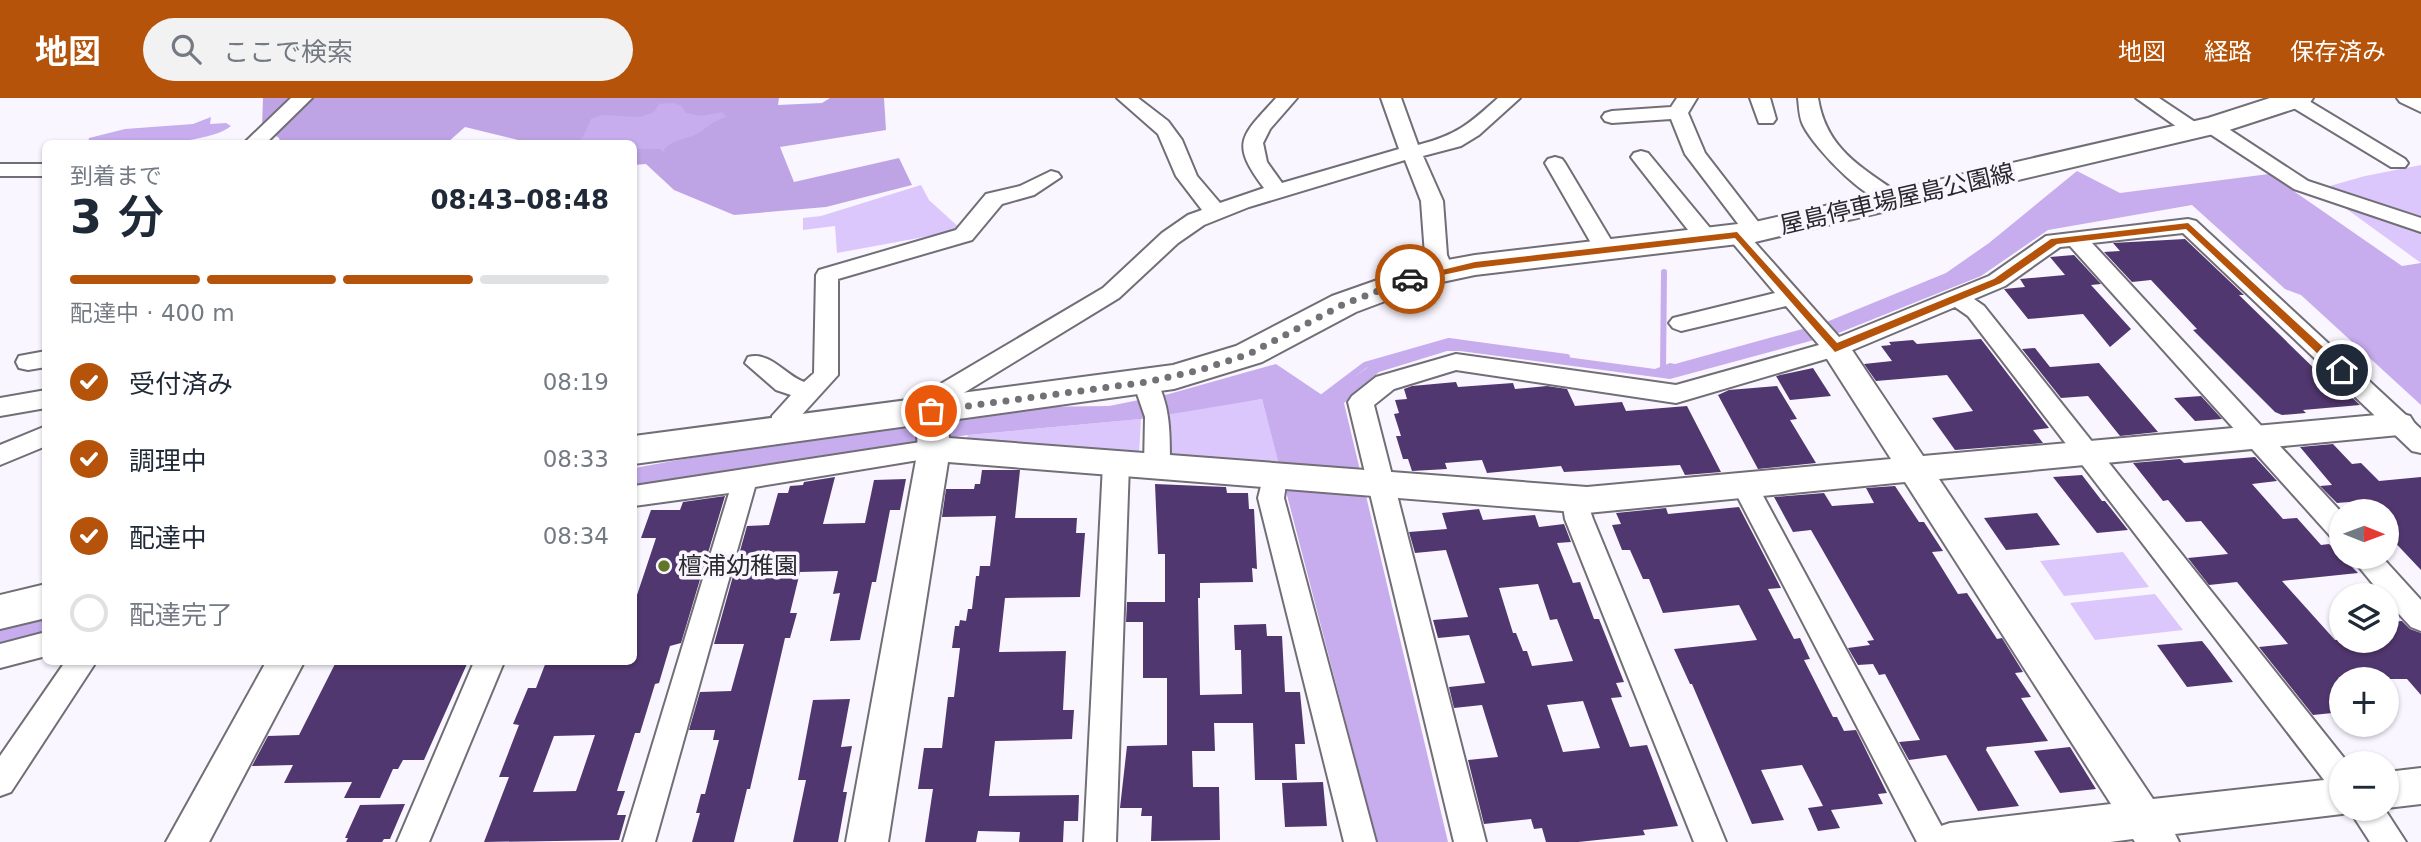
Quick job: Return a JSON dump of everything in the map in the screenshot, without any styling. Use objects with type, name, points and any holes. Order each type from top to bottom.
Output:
[{"type":"main road","name":"屋島停車場屋島公園線","points":[[637,450],[931,411],[1150,398],[1200,370],[1249,354],[1369,293],[1443,271],[1733,235],[2202,128],[2297,99]]},
{"type":"main road","points":[[0,612],[42,602]]},
{"type":"street","points":[[257,140],[302,98]]},
{"type":"street","points":[[1127,98],[1135,108],[1166,131],[1179,150],[1185,172],[1215,211]]},
{"type":"street","points":[[1277,191],[1257,168],[1251,149],[1254,137],[1287,98]]},
{"type":"street","points":[[1391,98],[1397,123],[1432,201],[1437,262],[1443,271]]},
{"type":"street","points":[[867,842],[934,449],[931,401],[1111,293],[1170,238],[1215,211],[1369,163],[1411,154],[1464,137],[1510,98]]},
{"type":"street","points":[[1760,98],[1766,119]]},
{"type":"street","points":[[1808,98],[1811,121],[1842,163],[1892,200]]},
{"type":"street","points":[[2146,98],[2301,185],[2421,225]]},
{"type":"street","points":[[2407,98],[2421,106]]},
{"type":"street","points":[[2297,99],[2398,163]]},
{"type":"street","points":[[1612,117],[1682,106],[1695,154],[1733,235]]},
{"type":"street","points":[[1641,157],[1733,235],[1831,343],[2150,831]]},
{"type":"street","points":[[1555,163],[1606,250]]},
{"type":"street","points":[[0,170],[42,170]]},
{"type":"street","points":[[785,430],[785,416],[827,375],[827,275],[964,234],[995,199],[1027,191],[1051,177]]},
{"type":"street","points":[[1470,842],[1372,484],[1361,402],[1385,383],[1456,362],[1676,394],[1957,298],[2006,276],[2054,241],[2188,226],[2410,434]]},
{"type":"street","points":[[2076,239],[2329,517]]},
{"type":"street","points":[[1681,323],[1711,307],[1791,297]]},
{"type":"street","points":[[1957,298],[1976,311],[2329,762]]},
{"type":"street","points":[[757,363],[785,384],[808,393]]},
{"type":"street","points":[[1150,398],[1157,467]]},
{"type":"street","points":[[0,407],[42,401]]},
{"type":"street","points":[[637,496],[934,449],[1575,500],[2257,438],[2410,434]]},
{"type":"street","points":[[0,456],[42,437]]},
{"type":"street","points":[[1100,842],[1116,464]]},
{"type":"street","points":[[1279,477],[1271,498],[1360,842]]},
{"type":"street","points":[[639,842],[742,493],[742,480]]},
{"type":"street","points":[[1745,486],[1934,842]]},
{"type":"street","points":[[1575,500],[1579,519],[1710,842]]},
{"type":"street","points":[[2376,569],[2421,619]]},
{"type":"street","points":[[0,656],[42,645]]},
{"type":"street","points":[[0,782],[79,665]]},
{"type":"street","points":[[187,842],[283,665]]},
{"type":"street","points":[[413,842],[488,665]]},
{"type":"street","points":[[2399,789],[2421,786]]},
{"type":"street","points":[[1951,842],[2150,831],[2329,798]]},
{"type":"street","points":[[2374,821],[2390,842]]},
{"type":"shaded area","points":[[263,98],[779,98],[778,105],[822,103],[830,98],[884,98],[886,130],[780,147],[794,182],[899,158],[912,185],[826,207],[734,215],[674,190],[646,164],[637,165],[637,140],[519,140],[465,127],[450,140],[280,140],[262,127]]},
{"type":"shaded area","points":[[674,103],[682,106],[686,113],[701,116],[722,112],[727,117],[696,134],[672,143],[664,149],[665,153],[660,149],[637,149],[637,140],[580,140],[591,119],[601,115],[640,117],[654,112],[659,104]]},
{"type":"shaded area","points":[[211,117],[210,124],[226,123],[231,126],[220,132],[189,140],[89,140],[125,129],[193,124]]},
{"type":"shaded area","points":[[2421,165],[2421,263],[2319,189],[2365,176]]},
{"type":"shaded area","points":[[2077,171],[2120,193],[2269,174],[2402,266],[2421,263],[2421,405],[2301,295],[2285,289],[2192,205],[2048,230],[1981,276],[1836,334],[1670,379],[1460,351],[1447,351],[1379,372],[1344,403],[1448,842],[1377,842],[1262,399],[1141,419],[968,435],[637,490],[637,467],[801,438],[1032,407],[1109,406],[1169,394],[1276,364],[1325,397],[1374,363],[1445,343],[1464,343],[1655,369],[1824,323],[1946,273],[1989,243]]},
{"type":"shaded area","points":[[921,185],[929,200],[962,230],[837,253],[835,226],[803,230],[803,218],[821,216]]},
{"type":"shaded area","points":[[1262,399],[1280,467],[1168,457],[1166,413]]},
{"type":"shaded area","points":[[1141,419],[1139,454],[965,442],[968,435]]},
{"type":"shaded area","points":[[2123,552],[2149,587],[2064,596],[2040,561]]},
{"type":"shaded area","points":[[2155,594],[2183,630],[2095,640],[2070,603]]},
{"type":"shaded area","points":[[42,616],[42,640],[0,651],[0,626]]},
{"type":"building","points":[[2185,239],[2244,295],[2239,295],[2324,378],[2331,378],[2360,405],[2303,410],[2306,413],[2282,415],[2275,412],[2193,330],[2197,329],[2151,280],[2132,282],[2104,252],[2120,251],[2113,243]]},
{"type":"building","points":[[2074,255],[2101,284],[2091,285],[2131,329],[2110,347],[2083,314],[2028,319],[2004,289],[2025,287],[2020,279],[2065,275],[2050,257]]},
{"type":"building","points":[[1981,339],[2049,428],[2033,430],[2043,443],[1955,450],[1932,418],[1973,411],[1947,375],[1876,381],[1864,364],[1892,361],[1881,346],[1891,345],[1889,342],[1913,340],[1917,344]]},
{"type":"building","points":[[2035,348],[2050,367],[2099,363],[2158,432],[2120,436],[2088,396],[2061,398],[2022,349]]},
{"type":"building","points":[[1813,368],[1831,396],[1790,400],[1776,376]]},
{"type":"building","points":[[1456,382],[1458,387],[1513,383],[1515,389],[1547,386],[1567,389],[1575,406],[1622,402],[1626,411],[1687,406],[1721,472],[1685,475],[1680,465],[1564,472],[1561,466],[1487,473],[1482,460],[1445,463],[1447,469],[1412,471],[1408,459],[1403,459],[1396,436],[1401,436],[1394,414],[1399,413],[1395,400],[1407,399],[1404,389],[1412,386]]},
{"type":"building","points":[[1777,386],[1797,419],[1790,420],[1816,463],[1758,469],[1718,395],[1729,390]]},
{"type":"building","points":[[2201,396],[2222,419],[2195,421],[2174,398]]},
{"type":"building","points":[[2333,444],[2352,464],[2361,463],[2379,481],[2421,477],[2421,570],[2399,547],[2399,499],[2333,499],[2320,486],[2332,485],[2300,447]]},
{"type":"building","points":[[2255,457],[2277,481],[2252,484],[2283,519],[2297,518],[2321,545],[2329,544],[2329,569],[2354,569],[2358,573],[2282,581],[2329,633],[2329,653],[2399,653],[2399,621],[2402,621],[2410,629],[2421,633],[2421,695],[2407,679],[2399,679],[2399,667],[2329,667],[2329,713],[2313,715],[2259,647],[2288,644],[2237,582],[2209,585],[2188,558],[2228,554],[2201,521],[2186,522],[2168,500],[2163,501],[2133,463],[2180,459],[2184,463]]},
{"type":"building","points":[[982,470],[1020,470],[1015,518],[1077,518],[1076,533],[1085,533],[1080,597],[1005,598],[999,652],[1066,651],[1063,710],[1074,710],[1072,739],[995,741],[989,796],[1079,795],[1078,821],[1064,821],[1063,842],[1019,842],[1020,832],[978,831],[976,842],[925,842],[933,789],[918,789],[924,748],[942,748],[948,697],[954,697],[960,648],[952,648],[955,626],[959,626],[960,620],[966,621],[968,609],[972,609],[976,576],[979,576],[980,566],[990,566],[996,516],[942,517],[946,489],[974,489],[975,484],[980,484]]},
{"type":"building","points":[[2082,475],[2128,530],[2097,533],[2053,477]]},
{"type":"building","points":[[835,477],[823,524],[865,523],[874,480],[906,479],[900,510],[890,510],[876,582],[872,582],[860,640],[830,641],[840,593],[833,594],[838,571],[800,572],[790,613],[797,613],[790,638],[785,638],[750,789],[747,789],[734,842],[692,842],[700,813],[696,813],[701,794],[705,794],[719,740],[713,740],[715,730],[689,730],[700,692],[731,691],[744,644],[714,644],[747,526],[769,525],[778,493],[788,493],[790,486]]},
{"type":"building","points":[[1155,484],[1226,487],[1227,493],[1248,493],[1249,509],[1254,509],[1257,569],[1252,568],[1253,582],[1200,583],[1200,695],[1242,694],[1241,650],[1235,650],[1234,625],[1266,624],[1267,636],[1282,636],[1285,692],[1300,692],[1305,744],[1295,744],[1297,780],[1255,780],[1253,723],[1214,723],[1215,751],[1192,751],[1193,787],[1219,787],[1220,840],[1151,841],[1152,816],[1141,816],[1142,808],[1120,808],[1127,746],[1167,745],[1167,678],[1143,678],[1143,622],[1126,622],[1127,602],[1165,602],[1165,554],[1158,554]]},
{"type":"building","points":[[1895,486],[1943,551],[1932,552],[1958,594],[1967,593],[1997,639],[2002,638],[2023,672],[2015,673],[2031,697],[2021,698],[2048,741],[1987,747],[1986,750],[2019,806],[1978,811],[1946,755],[1909,760],[1899,742],[1920,740],[1885,674],[1879,675],[1873,664],[1858,665],[1848,648],[1870,645],[1867,641],[1874,640],[1811,530],[1793,532],[1774,497],[1824,493],[1832,506],[1874,503],[1866,488]]},
{"type":"building","points":[[725,496],[681,643],[670,646],[640,733],[635,733],[617,791],[625,791],[617,815],[626,815],[619,840],[484,842],[509,777],[499,777],[519,725],[513,724],[528,688],[536,688],[545,665],[637,665],[637,595],[656,538],[641,538],[651,510],[680,510],[683,502]],"holes":[[[595,735],[576,791],[533,792],[554,736]]]},
{"type":"building","points":[[1739,507],[1781,588],[1768,589],[1794,639],[1800,638],[1810,659],[1804,660],[1833,717],[1837,717],[1844,731],[1856,730],[1887,793],[1878,794],[1883,804],[1831,810],[1840,828],[1818,831],[1808,808],[1823,806],[1802,765],[1761,770],[1784,820],[1752,824],[1692,684],[1674,649],[1757,640],[1739,605],[1663,613],[1649,579],[1643,579],[1630,550],[1622,550],[1612,525],[1621,524],[1616,513],[1666,508],[1668,514]]},
{"type":"building","points":[[1479,509],[1483,520],[1535,515],[1539,527],[1564,524],[1571,542],[1557,543],[1573,583],[1580,582],[1594,619],[1599,619],[1624,682],[1616,683],[1622,697],[1611,698],[1630,747],[1647,745],[1678,826],[1643,830],[1645,835],[1578,842],[1546,842],[1542,828],[1534,829],[1531,819],[1484,824],[1468,760],[1498,757],[1482,705],[1454,708],[1449,687],[1485,683],[1469,635],[1438,638],[1433,620],[1468,617],[1446,550],[1415,553],[1409,532],[1447,529],[1442,513]],"holes":[[[1538,584],[1550,620],[1557,619],[1573,661],[1532,666],[1527,651],[1523,651],[1516,633],[1513,633],[1499,588]],[[1583,701],[1600,748],[1563,752],[1547,705]]]},
{"type":"building","points":[[2037,513],[2060,545],[2006,550],[1984,518]]},
{"type":"building","points":[[2202,641],[2233,682],[2187,687],[2157,645]]},
{"type":"building","points":[[334,665],[467,665],[424,760],[403,760],[398,769],[393,769],[380,798],[344,798],[352,782],[284,783],[293,765],[252,766],[268,736],[299,735]]},
{"type":"building","points":[[850,699],[841,747],[852,746],[843,792],[847,792],[838,842],[793,842],[806,780],[798,780],[813,700]]},
{"type":"building","points":[[2070,747],[2096,789],[2060,793],[2034,751]]},
{"type":"building","points":[[1323,782],[1327,826],[1285,827],[1282,783]]},
{"type":"building","points":[[405,804],[390,839],[384,839],[382,842],[346,842],[348,838],[345,838],[360,805]]},
{"type":"waterway","points":[[1663,371],[1664,272]]},
{"type":"waterway","points":[[1316,402],[1365,365],[1449,341],[1567,357]]},
{"type":"way so far","points":[[931,411],[1147,382],[1200,370],[1249,354],[1344,304],[1410,279]]},
{"type":"place","name":"檀浦幼稚園","points":[[664,566]]},
{"type":"route","points":[[1410,279],[1475,265],[1737,235],[1835,348],[1997,281],[2054,241],[2188,226],[2342,370]]}]
